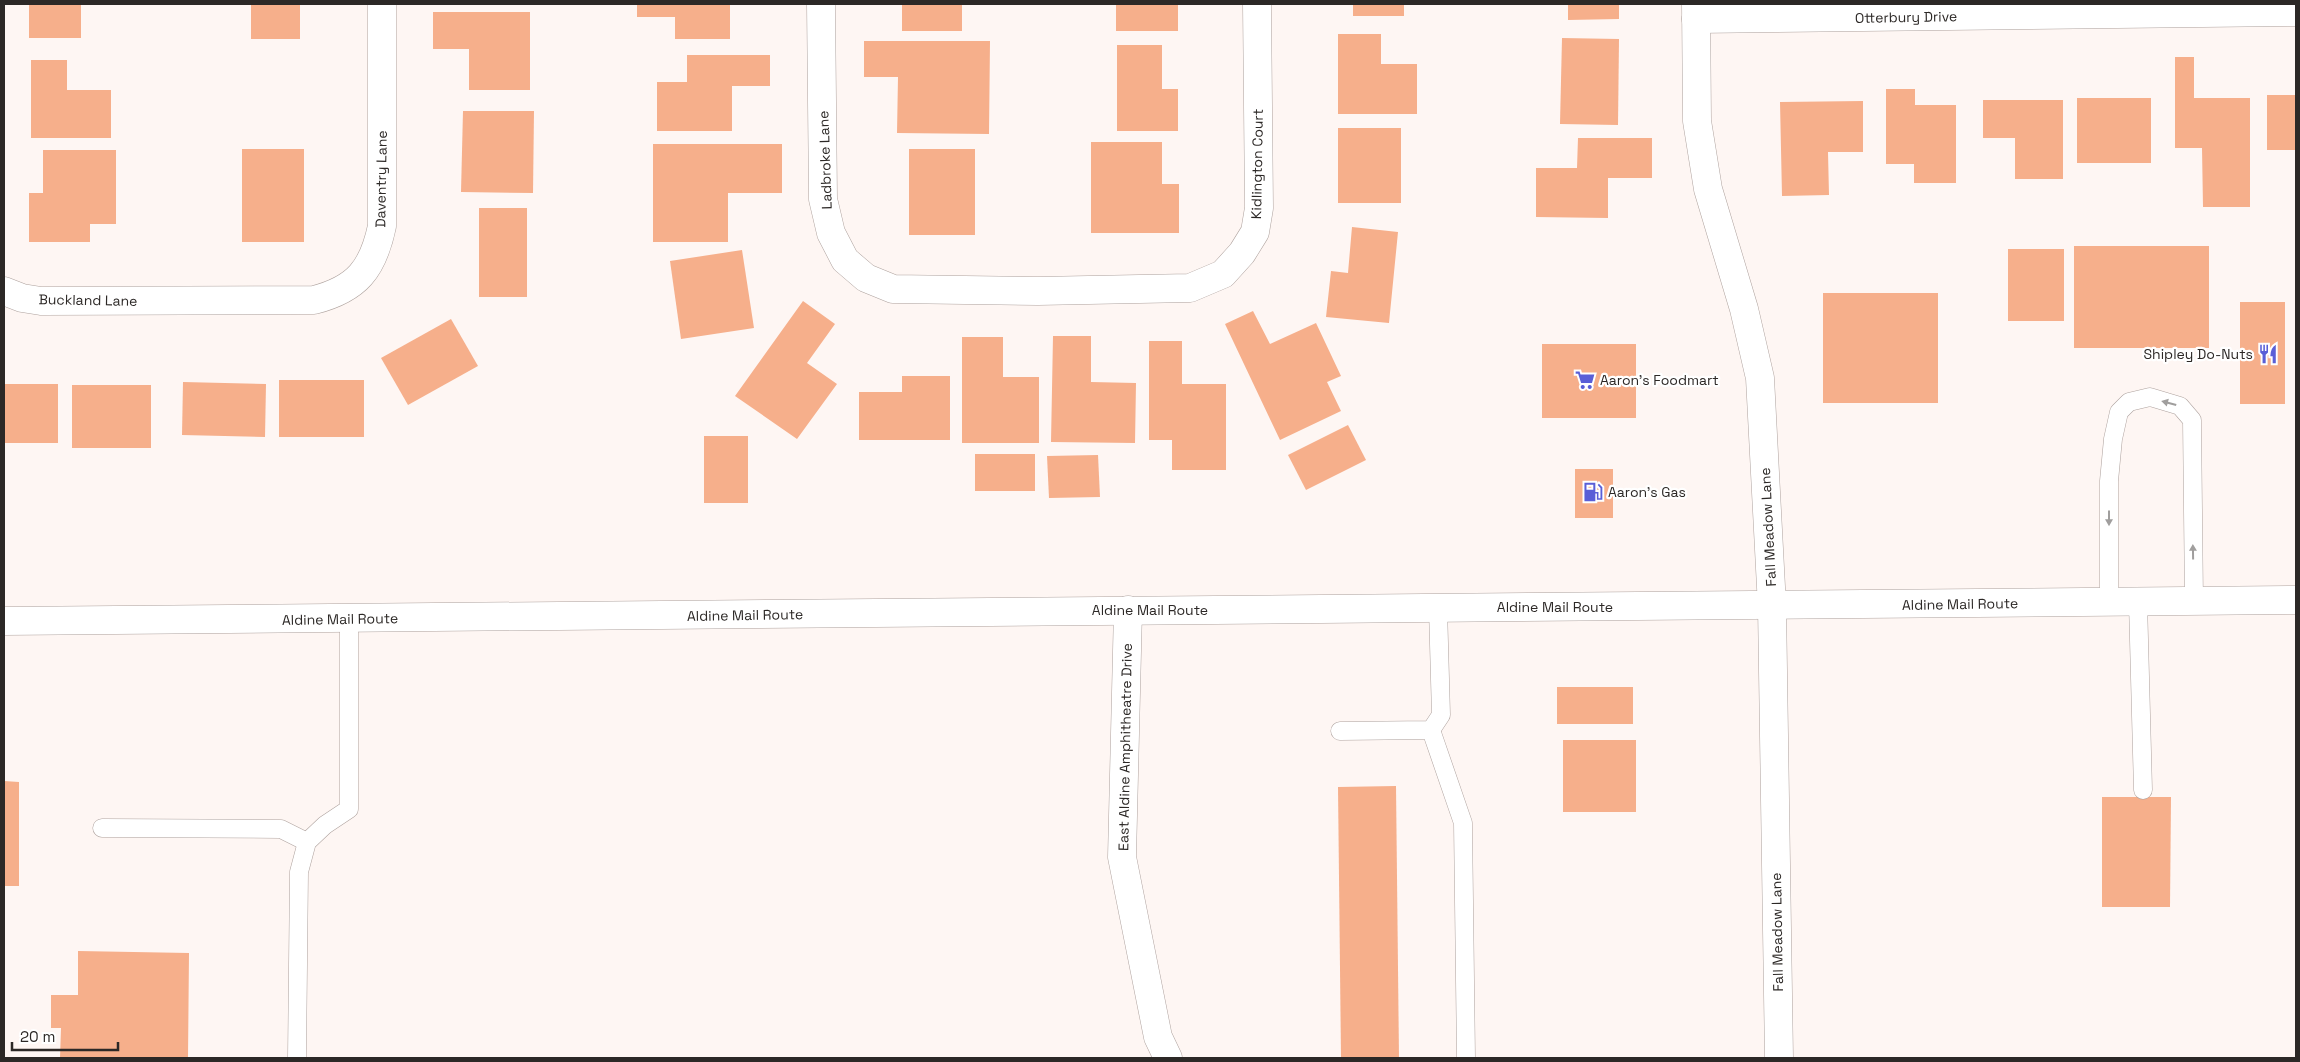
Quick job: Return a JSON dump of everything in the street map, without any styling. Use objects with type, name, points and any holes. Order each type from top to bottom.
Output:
[{"type":"street","name":"Daventry Lane","points":[[175,301],[314,300],[334,295],[346,288],[366,269],[377,251],[382,226],[382,4]]},
{"type":"street","name":"Ladbroke Lane","points":[[821,4],[823,199],[830,233],[845,260],[866,278],[893,289],[1038,291]]},
{"type":"street","name":"Kidlington Court","points":[[1038,291],[1190,288],[1223,274],[1242,254],[1255,232],[1259,208],[1257,4]]},
{"type":"street","name":"Otterbury Drive","points":[[1696,12],[2296,12]]},
{"type":"street","name":"Fall Meadow Lane","points":[[1696,12],[1697,121],[1708,189],[1744,309],[1760,378],[1772,606],[1779,1058]]},
{"type":"street","name":"Buckland Lane","points":[[4,290],[22,298],[42,301],[175,301]]},
{"type":"street","name":"Aldine Mail Route","points":[[4,620],[349,619],[2296,600]]},
{"type":"street","name":"East Aldine Amphitheatre Drive","points":[[1128,610],[1122,857],[1158,1037],[1168,1058]]},
{"type":"lane","points":[[2110,602],[2109,481],[2112,439],[2119,412],[2129,402],[2150,398],[2180,406],[2192,420],[2194,601]]},
{"type":"lane","points":[[2138,602],[2143,790]]},
{"type":"lane","points":[[1432,730],[1441,716],[1438,608]]},
{"type":"lane","points":[[297,1058],[298,872],[307,842],[325,825],[349,809],[349,619]]},
{"type":"lane","points":[[1340,731],[1432,730]]},
{"type":"lane","points":[[1432,730],[1463,823],[1466,1058]]},
{"type":"lane","points":[[102,828],[281,829],[307,842]]},
{"type":"building","points":[[29,4],[81,4],[81,38],[29,38]]},
{"type":"building","points":[[251,4],[300,4],[300,39],[251,39]]},
{"type":"building","points":[[637,4],[730,4],[730,39],[675,39],[675,17],[637,17]]},
{"type":"building","points":[[902,4],[962,4],[962,31],[902,31]]},
{"type":"building","points":[[1116,4],[1178,4],[1178,31],[1116,31]]},
{"type":"building","points":[[1353,4],[1404,4],[1404,16],[1353,16]]},
{"type":"building","points":[[1568,4],[1619,4],[1619,19],[1568,20]]},
{"type":"building","points":[[433,12],[530,12],[530,90],[469,90],[469,49],[433,49]]},
{"type":"building","points":[[1338,34],[1381,34],[1381,64],[1417,64],[1417,114],[1338,114]]},
{"type":"building","points":[[1562,38],[1619,39],[1618,125],[1560,124]]},
{"type":"building","points":[[864,41],[990,41],[989,134],[897,133],[898,77],[864,77]]},
{"type":"building","points":[[1117,45],[1162,45],[1162,89],[1178,89],[1178,131],[1117,131]]},
{"type":"building","points":[[687,55],[770,55],[770,86],[732,86],[732,131],[657,131],[657,82],[687,82]]},
{"type":"building","points":[[2175,57],[2194,57],[2194,98],[2250,98],[2250,207],[2203,207],[2202,148],[2175,148]]},
{"type":"building","points":[[31,60],[67,60],[67,90],[111,90],[111,138],[31,138]]},
{"type":"building","points":[[1886,89],[1915,89],[1915,105],[1956,105],[1956,183],[1914,183],[1914,164],[1886,164]]},
{"type":"building","points":[[2267,95],[2296,95],[2296,150],[2267,150]]},
{"type":"building","points":[[2077,98],[2151,98],[2151,163],[2077,163]]},
{"type":"building","points":[[1983,100],[2063,100],[2063,179],[2015,179],[2015,138],[1983,138]]},
{"type":"building","points":[[1863,101],[1863,152],[1828,152],[1829,195],[1782,196],[1780,102]]},
{"type":"building","points":[[463,111],[534,111],[533,193],[461,192]]},
{"type":"building","points":[[1338,128],[1401,128],[1401,203],[1338,203]]},
{"type":"building","points":[[1578,138],[1652,138],[1652,178],[1608,178],[1608,218],[1536,217],[1536,168],[1577,168]]},
{"type":"building","points":[[1091,142],[1162,142],[1162,184],[1179,184],[1179,233],[1091,233]]},
{"type":"building","points":[[653,144],[782,144],[782,193],[728,193],[728,242],[653,242]]},
{"type":"building","points":[[242,149],[304,149],[304,242],[242,242]]},
{"type":"building","points":[[909,149],[975,149],[975,235],[909,235]]},
{"type":"building","points":[[43,150],[116,150],[116,224],[90,224],[90,242],[29,242],[29,193],[43,193]]},
{"type":"building","points":[[479,208],[527,208],[527,297],[479,297]]},
{"type":"building","points":[[1352,227],[1398,232],[1389,323],[1326,317],[1331,271],[1348,273]]},
{"type":"building","points":[[2074,246],[2209,246],[2209,348],[2074,348]]},
{"type":"building","points":[[2008,249],[2064,249],[2064,321],[2008,321]]},
{"type":"building","points":[[742,250],[754,328],[681,339],[670,261]]},
{"type":"building","points":[[1823,293],[1938,293],[1938,403],[1823,403]]},
{"type":"building","points":[[803,301],[835,324],[807,363],[837,384],[797,439],[735,396]]},
{"type":"building","points":[[2240,302],[2285,302],[2285,404],[2240,404]]},
{"type":"building","points":[[1253,311],[1270,344],[1316,323],[1341,376],[1327,382],[1341,411],[1280,440],[1225,324]]},
{"type":"building","points":[[451,319],[478,366],[408,405],[381,358]]},
{"type":"building","points":[[1053,336],[1091,336],[1091,382],[1136,383],[1135,443],[1051,442]]},
{"type":"building","points":[[962,337],[1003,337],[1003,377],[1039,377],[1039,443],[962,443]]},
{"type":"building","points":[[1149,341],[1182,341],[1182,384],[1226,384],[1226,470],[1172,470],[1172,440],[1149,440]]},
{"type":"building","points":[[1542,344],[1636,344],[1636,418],[1542,418]]},
{"type":"building","points":[[902,376],[950,376],[950,440],[859,440],[859,392],[902,392]]},
{"type":"building","points":[[279,380],[364,380],[364,437],[279,437]]},
{"type":"building","points":[[183,382],[266,384],[265,437],[182,435]]},
{"type":"building","points":[[4,384],[58,384],[58,443],[4,443]]},
{"type":"building","points":[[72,385],[151,385],[151,448],[72,448]]},
{"type":"building","points":[[1348,425],[1366,460],[1306,490],[1288,455]]},
{"type":"building","points":[[704,436],[748,436],[748,503],[704,503]]},
{"type":"building","points":[[975,454],[1035,454],[1035,491],[975,491]]},
{"type":"building","points":[[1098,455],[1100,497],[1049,498],[1047,456]]},
{"type":"building","points":[[1575,469],[1613,469],[1613,518],[1575,518]]},
{"type":"building","points":[[1557,687],[1633,687],[1633,724],[1557,724]]},
{"type":"building","points":[[1563,740],[1636,740],[1636,812],[1563,812]]},
{"type":"building","points":[[4,781],[19,782],[19,886],[4,886]]},
{"type":"building","points":[[1396,786],[1399,1058],[1341,1058],[1338,787]]},
{"type":"building","points":[[2102,797],[2171,797],[2170,907],[2102,907]]},
{"type":"building","points":[[78,951],[189,953],[188,1058],[60,1058],[61,1028],[51,1028],[51,995],[78,995]]},
{"type":"place","name":"Shipley Do-Nuts","points":[[2268,354]]},
{"type":"place","name":"Aaron's Foodmart","points":[[1585,380]]},
{"type":"place","name":"Aaron's Gas","points":[[1593,492]]}]
